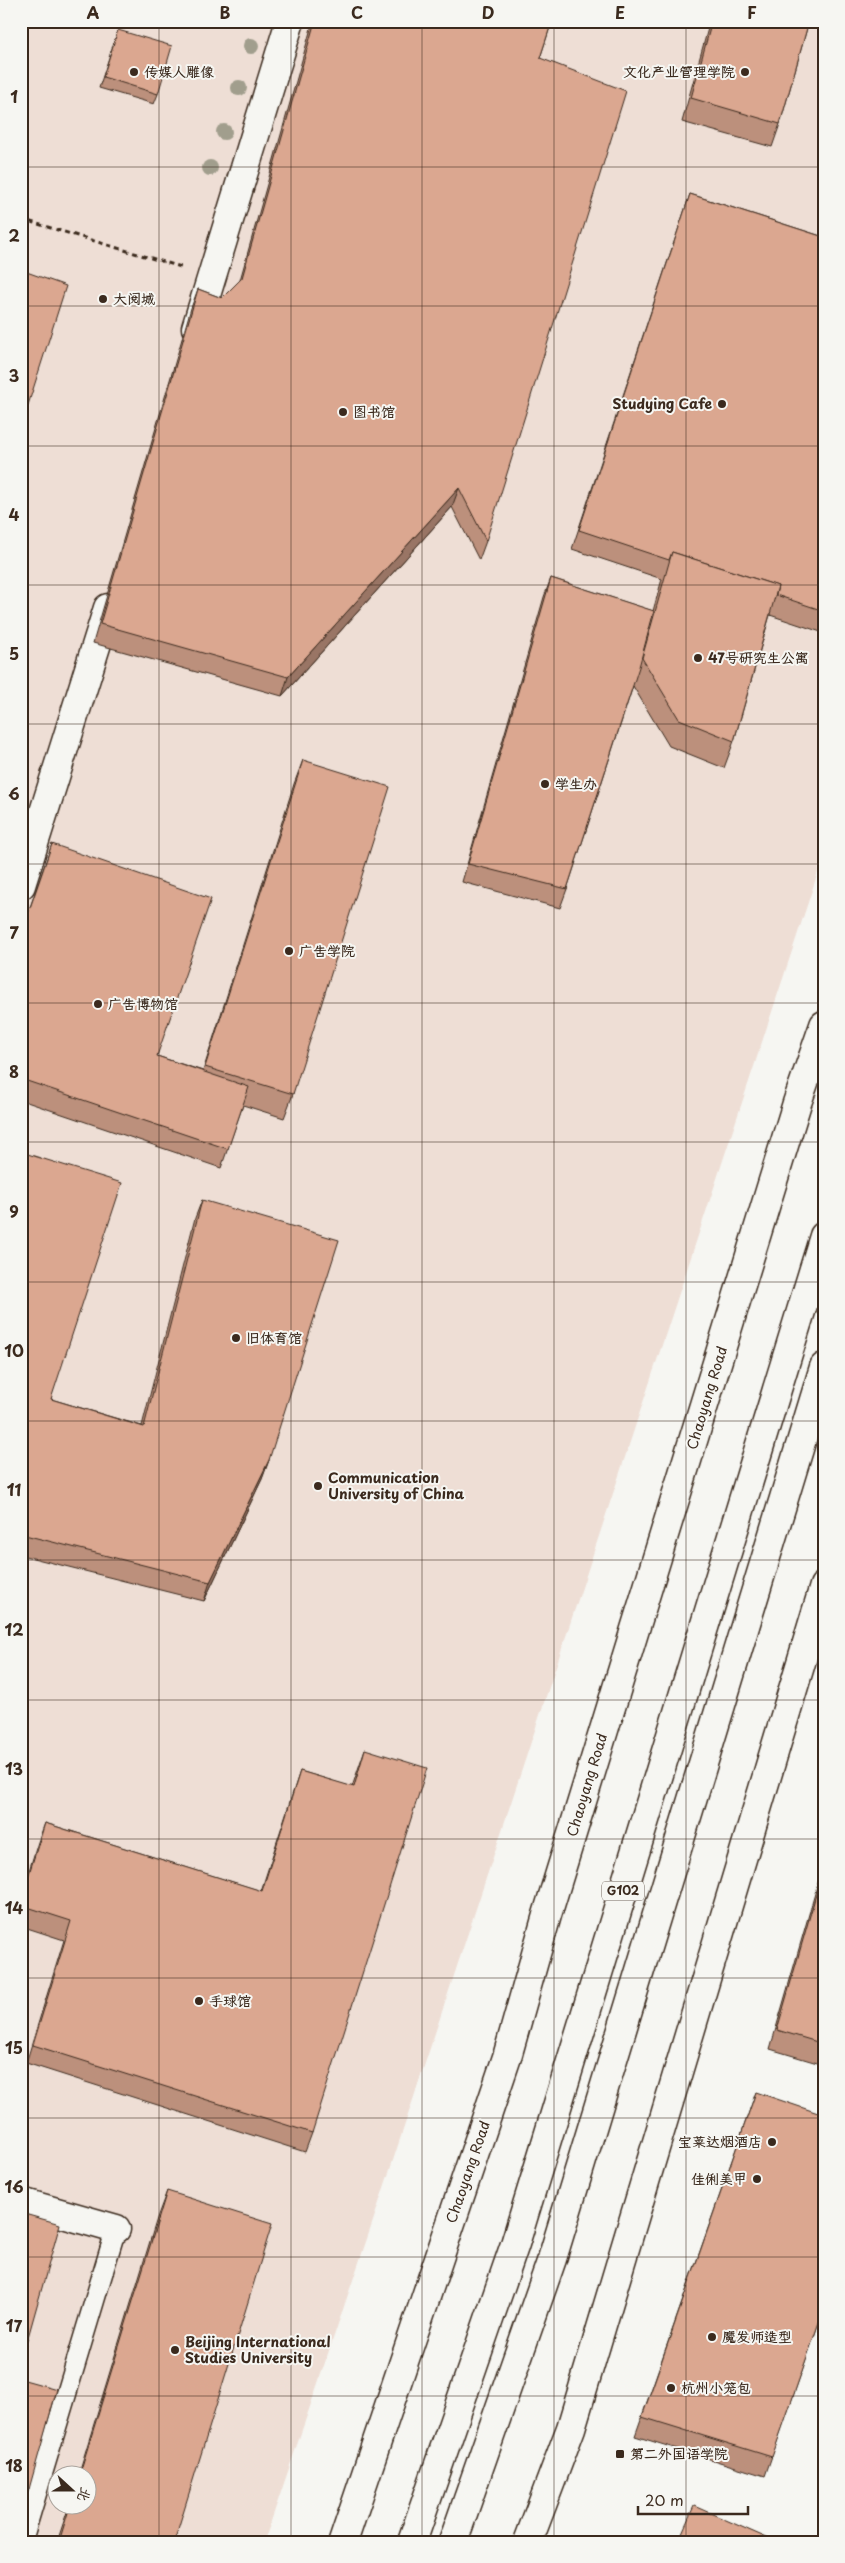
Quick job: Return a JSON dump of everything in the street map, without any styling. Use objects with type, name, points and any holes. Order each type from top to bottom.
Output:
[{"type":"main road","points":[[189,352],[290,21]]},
{"type":"main road","points":[[21,885],[117,580]]},
{"type":"main road","name":"Chaoyang Road","points":[[343,2542],[507,2057],[550,1906],[794,1113],[824,1026]]},
{"type":"main road","name":"G102","points":[[412,2542],[515,2244],[824,1236]]},
{"type":"main road","name":"G102","points":[[453,2542],[552,2259],[824,1367]]},
{"type":"main road","points":[[528,2542],[571,2428],[824,1586]]},
{"type":"main road","points":[[21,2202],[116,2229]]},
{"type":"lane","points":[[22,2542],[116,2229]]},
{"type":"path","points":[[21,219],[213,276]]},
{"type":"shaded area","name":"Communication University of China","points":[[21,21],[824,21],[824,854],[372,2224],[264,2542],[21,2542]]},
{"type":"building","name":"图书馆","points":[[315,21],[552,21],[540,58],[626,91],[486,541],[459,488],[288,677],[100,624],[198,289],[222,298],[242,278]]},
{"type":"building","name":"文化产业管理学院","points":[[712,21],[809,21],[780,124],[691,98]]},
{"type":"building","name":"传媒人雕像","points":[[118,30],[172,46],[158,94],[103,77]]},
{"type":"building","name":"Studying Cafe","points":[[690,194],[824,237],[824,611],[776,595],[778,586],[672,552],[669,560],[579,530]]},
{"type":"building","points":[[21,270],[66,286],[21,427]]},
{"type":"building","name":"47号研究生公寓","points":[[672,552],[778,586],[734,741],[679,719],[642,658]]},
{"type":"building","name":"学生办","points":[[551,578],[654,611],[639,667],[567,889],[468,864]]},
{"type":"building","name":"广告学院","points":[[303,760],[390,787],[293,1094],[205,1067]]},
{"type":"building","name":"广告博物馆","points":[[52,844],[211,899],[157,1056],[249,1087],[228,1149],[21,1079],[21,934]]},
{"type":"building","name":"旧体育馆","points":[[21,1152],[122,1183],[51,1399],[144,1427],[202,1200],[339,1240],[269,1460],[210,1582],[21,1534]]},
{"type":"building","name":"手球馆","points":[[365,1749],[427,1768],[312,2133],[33,2045],[71,1921],[21,1905],[21,1899],[45,1823],[262,1891],[300,1771],[354,1787]]},
{"type":"building","points":[[824,1867],[824,2044],[777,2030]]},
{"type":"building","points":[[756,2092],[824,2115],[824,2308],[772,2457],[642,2417]]},
{"type":"building","points":[[167,2191],[272,2224],[174,2542],[59,2542],[67,2516],[98,2516],[98,2466],[82,2466]]},
{"type":"building","points":[[21,2213],[60,2224],[21,2362]]},
{"type":"building","points":[[21,2379],[57,2389],[29,2489],[21,2486]]},
{"type":"building","points":[[694,2506],[776,2542],[678,2542]]},
{"type":"place","name":"传媒人雕像","points":[[134,72]]},
{"type":"place","name":"文化产业管理学院","points":[[745,72]]},
{"type":"place","name":"大阅城","points":[[103,299]]},
{"type":"place","name":"Studying Cafe","points":[[722,404]]},
{"type":"place","name":"图书馆","points":[[343,412]]},
{"type":"place","name":"47号研究生公寓","points":[[698,658]]},
{"type":"place","name":"学生办","points":[[545,784]]},
{"type":"place","name":"广告学院","points":[[289,951]]},
{"type":"place","name":"广告博物馆","points":[[98,1004]]},
{"type":"place","name":"旧体育馆","points":[[236,1338]]},
{"type":"place","name":"Communication University of China","points":[[318,1486]]},
{"type":"place","name":"手球馆","points":[[199,2001]]},
{"type":"place","name":"宝莱达烟酒店","points":[[772,2142]]},
{"type":"place","name":"佳俐美甲","points":[[757,2179]]},
{"type":"place","name":"魔发师造型","points":[[712,2337]]},
{"type":"place","name":"Beijing International Studies University","points":[[175,2350]]},
{"type":"place","name":"杭州小笼包","points":[[671,2388]]},
{"type":"place","name":"第二外国语学院","points":[[620,2454]]}]
